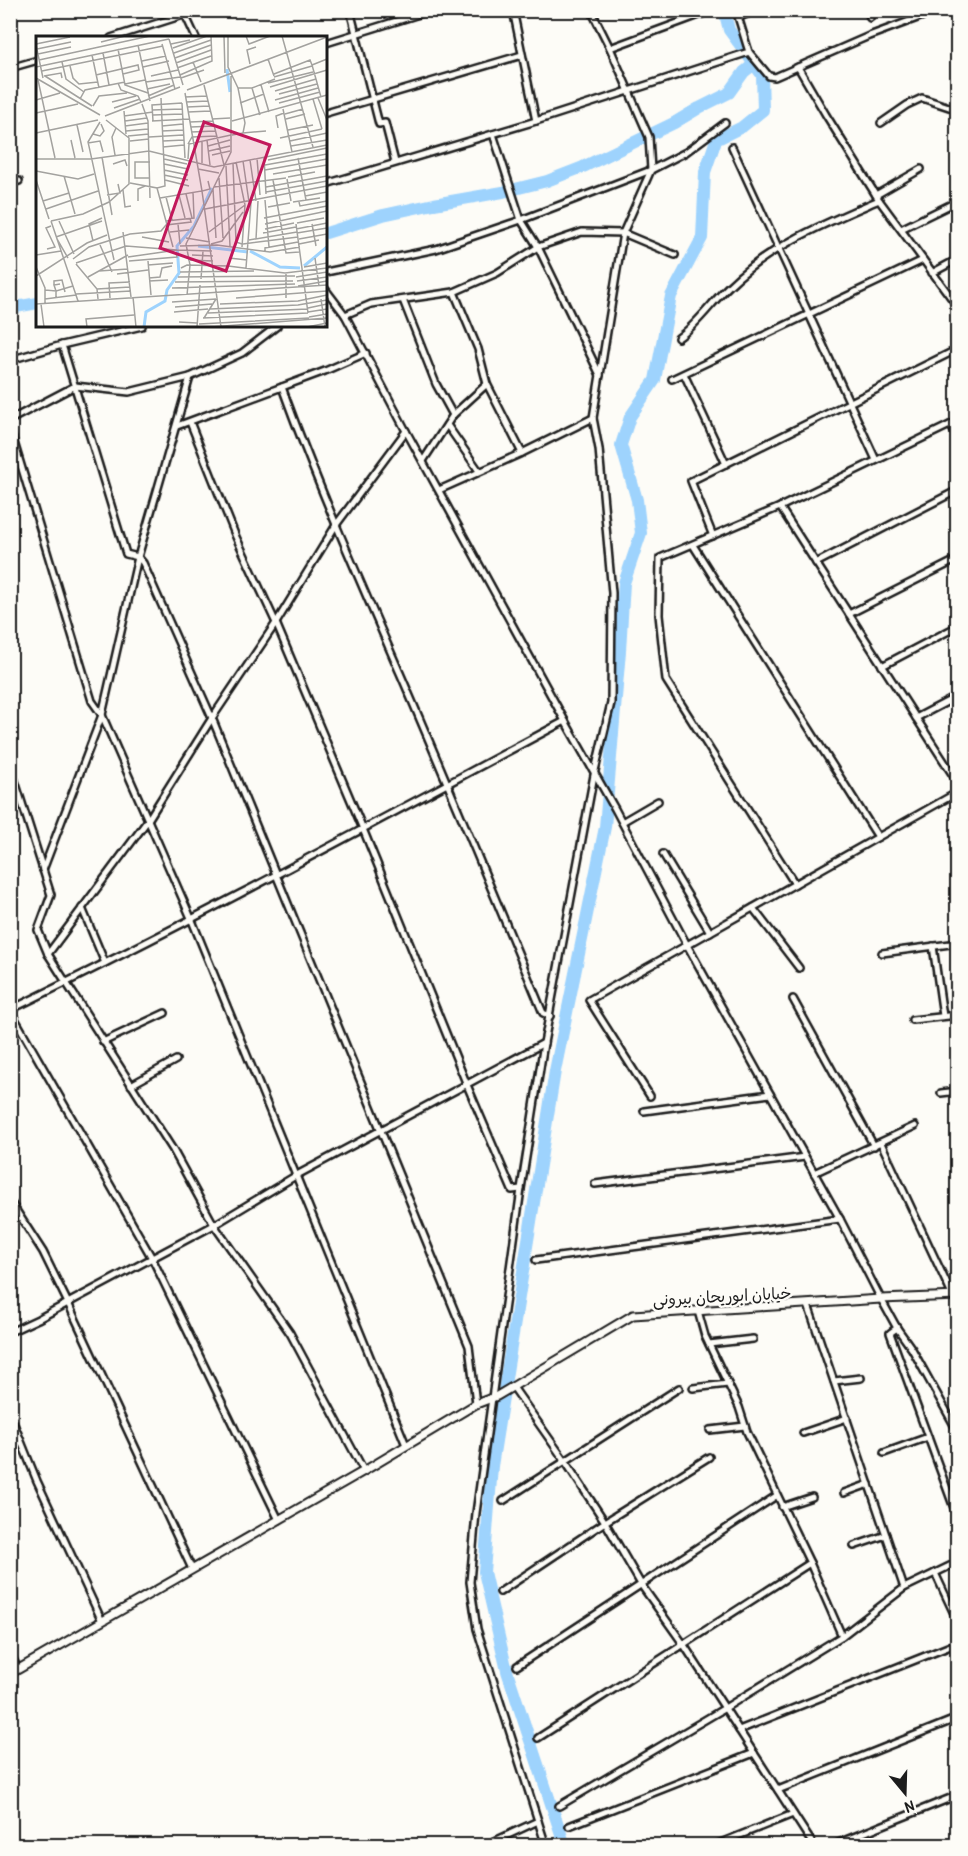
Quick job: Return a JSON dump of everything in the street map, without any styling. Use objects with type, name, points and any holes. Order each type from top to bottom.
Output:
[{"type":"street","points":[[117,36],[199,10]]},
{"type":"street","points":[[350,10],[379,124],[385,123],[395,162]]},
{"type":"street","points":[[327,43],[432,10]]},
{"type":"street","points":[[513,10],[536,120]]},
{"type":"street","points":[[736,10],[749,52],[772,77],[869,36],[939,10]]},
{"type":"street","points":[[740,17],[758,10]]},
{"type":"street","points":[[868,10],[870,18]]},
{"type":"street","points":[[546,1845],[477,1629],[470,1582],[476,1513],[494,1397],[521,1189],[544,1043],[594,775],[611,703],[612,593],[599,449],[592,418],[601,376],[623,233],[651,170],[649,137],[593,11]]},
{"type":"street","points":[[610,48],[710,12]]},
{"type":"street","points":[[184,13],[195,36]]},
{"type":"street","points":[[327,184],[493,134],[749,52]]},
{"type":"street","points":[[327,113],[522,54]]},
{"type":"street","points":[[10,68],[36,61]]},
{"type":"street","points":[[798,67],[877,197],[957,307]]},
{"type":"street","points":[[882,123],[907,105],[922,98],[957,110]]},
{"type":"street","points":[[327,272],[436,249],[521,220],[651,170],[686,152],[725,123]]},
{"type":"street","points":[[493,134],[521,220],[538,247],[601,376]]},
{"type":"street","points":[[732,147],[876,460]]},
{"type":"street","points":[[678,338],[691,329],[729,285],[778,248],[877,197],[921,169]]},
{"type":"street","points":[[10,183],[19,181]]},
{"type":"street","points":[[901,230],[957,201]]},
{"type":"street","points":[[345,315],[371,304],[454,292],[497,273],[538,247],[582,231],[623,233],[675,255]]},
{"type":"street","points":[[932,273],[957,258]]},
{"type":"street","points":[[672,380],[923,260]]},
{"type":"street","points":[[327,291],[345,315],[687,945],[840,1219],[881,1299],[912,1349],[957,1431]]},
{"type":"street","points":[[454,292],[478,350],[487,384],[522,453]]},
{"type":"street","points":[[403,300],[436,384],[453,415]]},
{"type":"street","points":[[10,360],[138,327]]},
{"type":"street","points":[[10,420],[75,386],[129,392],[190,377],[242,353],[276,327]]},
{"type":"street","points":[[62,345],[126,554],[138,557],[142,563],[212,718],[469,1346],[476,1404]]},
{"type":"street","points":[[713,536],[691,481],[957,349]]},
{"type":"street","points":[[177,426],[325,371],[366,353]]},
{"type":"street","points":[[684,374],[726,464]]},
{"type":"street","points":[[43,870],[102,715],[138,557],[190,377]]},
{"type":"street","points":[[423,461],[453,415],[487,384]]},
{"type":"street","points":[[282,387],[336,525],[543,1013],[550,1016]]},
{"type":"street","points":[[439,490],[522,453],[592,418]]},
{"type":"street","points":[[795,884],[666,680],[659,615],[660,558],[780,507],[957,421]]},
{"type":"street","points":[[190,422],[236,537],[276,623],[363,829],[512,1190],[521,1189]]},
{"type":"street","points":[[447,424],[479,471]]},
{"type":"street","points":[[950,425],[957,437]]},
{"type":"street","points":[[10,429],[92,700],[102,715],[191,918],[406,1445]]},
{"type":"street","points":[[48,954],[148,819],[276,623],[336,525],[406,431]]},
{"type":"street","points":[[816,563],[957,490]]},
{"type":"street","points":[[780,507],[957,783]]},
{"type":"street","points":[[693,545],[878,837]]},
{"type":"street","points":[[849,614],[957,559]]},
{"type":"street","points":[[882,666],[957,626]]},
{"type":"street","points":[[916,718],[957,696]]},
{"type":"street","points":[[279,1520],[152,1258],[10,1010],[65,984],[565,722]]},
{"type":"street","points":[[10,765],[51,895],[38,930],[48,954],[173,1150],[214,1225],[290,1333],[364,1471]]},
{"type":"street","points":[[650,1096],[589,1000],[957,792]]},
{"type":"street","points":[[622,822],[658,801]]},
{"type":"street","points":[[663,854],[710,932]]},
{"type":"street","points":[[82,908],[105,963]]},
{"type":"street","points":[[753,908],[799,968]]},
{"type":"street","points":[[882,953],[957,943]]},
{"type":"street","points":[[933,946],[943,1017]]},
{"type":"street","points":[[793,999],[874,1146]]},
{"type":"street","points":[[103,1042],[165,1013]]},
{"type":"street","points":[[912,1020],[957,1015]]},
{"type":"street","points":[[10,1332],[214,1225],[297,1175],[544,1043]]},
{"type":"street","points":[[131,1085],[176,1060]]},
{"type":"street","points":[[941,1093],[957,1091]]},
{"type":"street","points":[[644,1111],[770,1094]]},
{"type":"street","points":[[814,1173],[915,1126]]},
{"type":"street","points":[[881,1143],[955,1296]]},
{"type":"street","points":[[595,1184],[805,1157]]},
{"type":"street","points":[[10,1201],[43,1252],[192,1569]]},
{"type":"street","points":[[536,1260],[840,1219]]},
{"type":"street","name":"خیابان ابوریحان بیرونی","points":[[10,1674],[364,1471],[476,1404],[511,1388],[633,1315],[955,1296]]},
{"type":"street","points":[[808,1305],[904,1588]]},
{"type":"street","points":[[698,1311],[709,1344],[739,1407],[776,1496],[810,1563],[842,1636]]},
{"type":"street","points":[[897,1328],[890,1333],[957,1519]]},
{"type":"street","points":[[709,1344],[753,1339]]},
{"type":"street","points":[[834,1381],[861,1378]]},
{"type":"street","points":[[693,1388],[728,1384]]},
{"type":"street","points":[[511,1388],[565,1461],[605,1522],[642,1586],[684,1644],[814,1845]]},
{"type":"street","points":[[504,1501],[679,1388]]},
{"type":"street","points":[[10,1414],[37,1481],[102,1621]]},
{"type":"street","points":[[802,1433],[847,1418]]},
{"type":"street","points":[[710,1430],[745,1426]]},
{"type":"street","points":[[884,1453],[928,1437]]},
{"type":"street","points":[[500,1592],[605,1522],[709,1457]]},
{"type":"street","points":[[843,1493],[870,1484]]},
{"type":"street","points":[[517,1666],[776,1496]]},
{"type":"street","points":[[782,1507],[812,1497]]},
{"type":"street","points":[[854,1546],[886,1535]]},
{"type":"street","points":[[559,1806],[842,1636],[904,1588],[957,1562]]},
{"type":"street","points":[[538,1737],[810,1563]]},
{"type":"street","points":[[935,1573],[957,1620]]},
{"type":"street","points":[[739,1730],[957,1643]]},
{"type":"street","points":[[10,1653],[18,1670]]},
{"type":"street","points":[[778,1790],[957,1718]]},
{"type":"street","points":[[569,1826],[754,1753]]},
{"type":"street","points":[[831,1845],[957,1795]]},
{"type":"street","points":[[713,1845],[793,1814]]},
{"type":"street","points":[[484,1845],[538,1821]]},
{"type":"waterway","points":[[565,1846],[507,1671],[484,1572],[492,1466],[555,1071],[605,827],[624,583],[641,533],[637,500],[621,445],[630,417],[655,380],[671,296],[702,238],[705,172],[716,140],[742,127],[763,110],[762,75],[729,30],[724,10]]},
{"type":"waterway","points":[[327,233],[383,215],[503,192],[547,181],[583,167],[674,123],[729,93],[744,72],[754,64]]},
{"type":"waterway","points":[[10,308],[36,303]]}]
